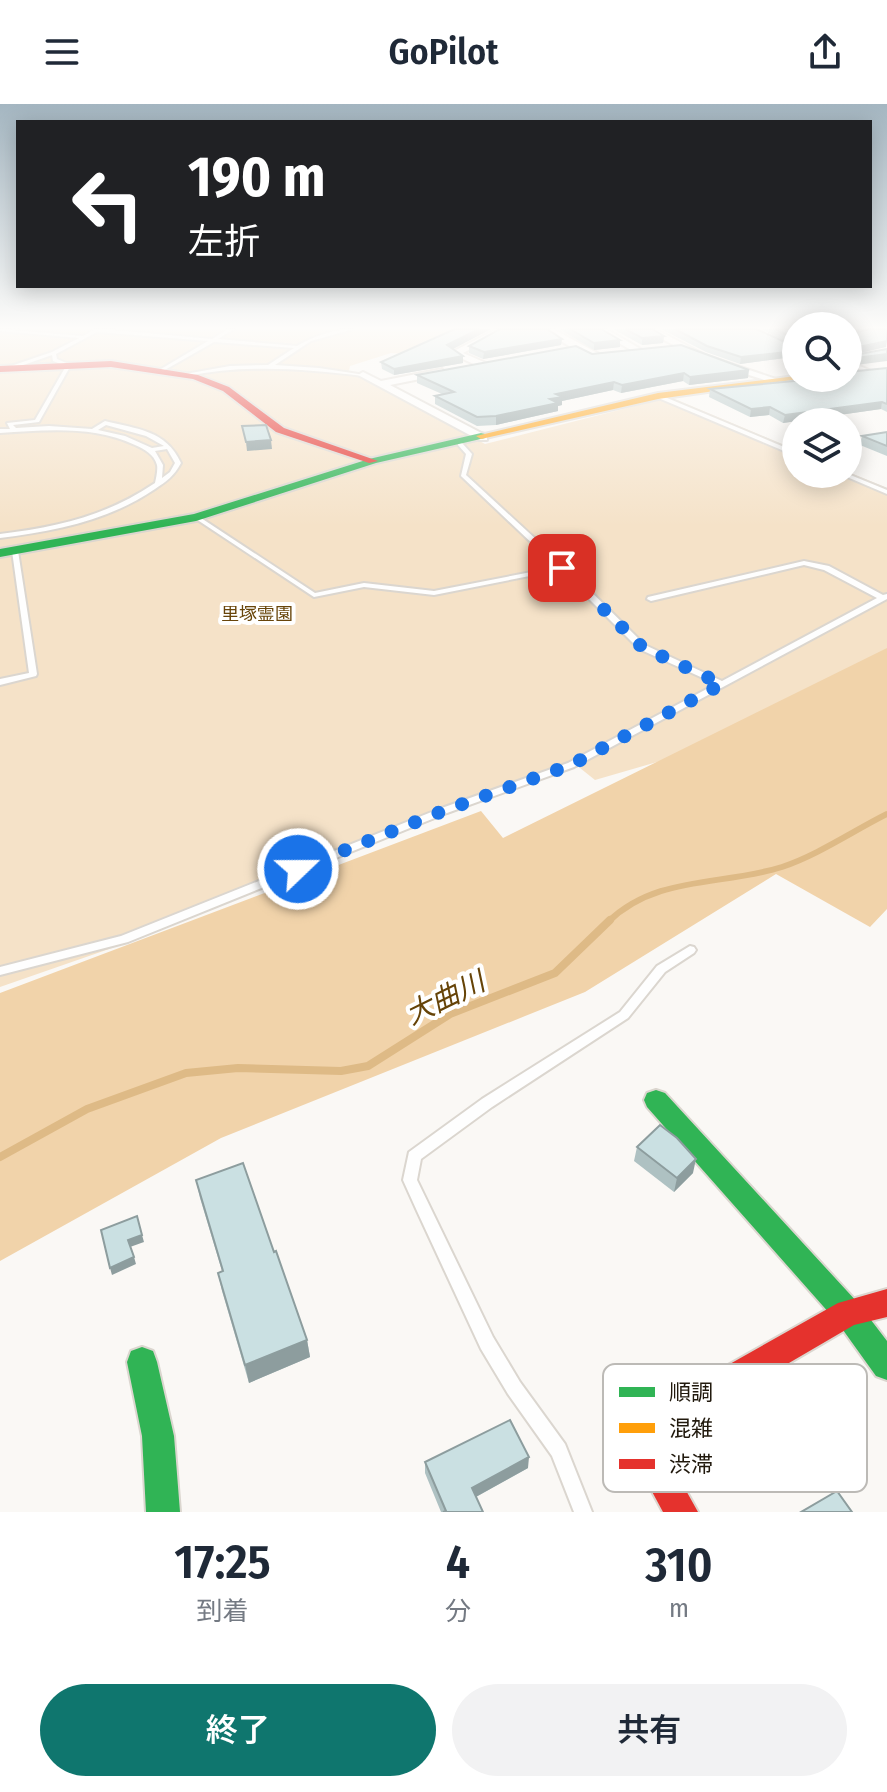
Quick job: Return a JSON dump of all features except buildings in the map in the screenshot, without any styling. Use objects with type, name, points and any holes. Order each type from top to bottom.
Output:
[{"type":"street","points":[[233,395],[269,424],[373,461]]},
{"type":"street","points":[[400,395],[483,438]]},
{"type":"street","points":[[8,552],[68,534],[196,517],[373,461],[460,444],[668,395]]},
{"type":"street","points":[[656,1100],[848,1313],[887,1365]]},
{"type":"street","points":[[759,1364],[848,1313],[887,1303]]},
{"type":"street","points":[[142,1362],[156,1417],[164,1485],[163,1512]]},
{"type":"street","points":[[669,1492],[681,1512]]},
{"type":"lane","points":[[0,428],[37,421],[52,395]]},
{"type":"lane","points":[[658,396],[782,448]]},
{"type":"lane","points":[[0,536],[68,534],[118,509],[158,484],[173,473],[178,463],[169,447],[143,433],[105,423],[93,431]]},
{"type":"lane","points":[[11,427],[93,431],[123,437],[151,450],[160,465],[158,484]]},
{"type":"lane","points":[[460,444],[469,454],[463,475],[642,647],[722,684]]},
{"type":"lane","points":[[151,450],[169,447]]},
{"type":"lane","points":[[862,482],[887,492]]},
{"type":"lane","points":[[196,517],[314,595],[364,585],[434,593],[562,568]]},
{"type":"lane","points":[[0,682],[33,674],[8,552]]},
{"type":"lane","points":[[651,599],[804,563],[826,568],[885,597]]},
{"type":"lane","points":[[0,971],[124,939],[443,811],[571,765],[885,597]]},
{"type":"lane","points":[[583,1512],[559,1450],[514,1388],[487,1343],[424,1211],[410,1180],[414,1156],[487,1103],[624,1015],[661,969],[690,950]]},
{"type":"green space","name":"里塚霊園","points":[[0,395],[393,395],[485,444],[670,397],[782,444],[782,488],[862,488],[862,478],[887,488],[887,650],[688,753],[595,780],[575,764],[112,948],[0,987]]},
{"type":"shaded area","points":[[887,648],[887,909],[870,927],[776,874],[585,992],[221,1138],[0,1261],[0,993],[481,811],[503,838]]},
{"type":"waterway","name":"大曲川","points":[[608,922],[627,907],[668,889],[759,873],[795,862],[887,814]]},
{"type":"waterway","name":"大曲川","points":[[0,1157],[87,1109],[186,1073],[238,1068],[341,1071],[368,1066],[450,1014],[555,973],[610,920]]},
{"type":"traffic: fast","points":[[0,553],[196,517],[373,461],[481,436]]},
{"type":"traffic: fast","points":[[656,1100],[848,1313],[887,1365]]},
{"type":"traffic: fast","points":[[142,1362],[158,1436],[163,1512]]},
{"type":"traffic: slow","points":[[481,436],[668,395]]},
{"type":"traffic: jam","points":[[234,395],[280,430],[373,461]]},
{"type":"traffic: jam","points":[[759,1364],[848,1313],[887,1303]]},
{"type":"traffic: jam","points":[[669,1492],[681,1512]]},
{"type":"route","points":[[298,869],[443,811],[571,765],[722,684],[642,647],[562,568]]}]
